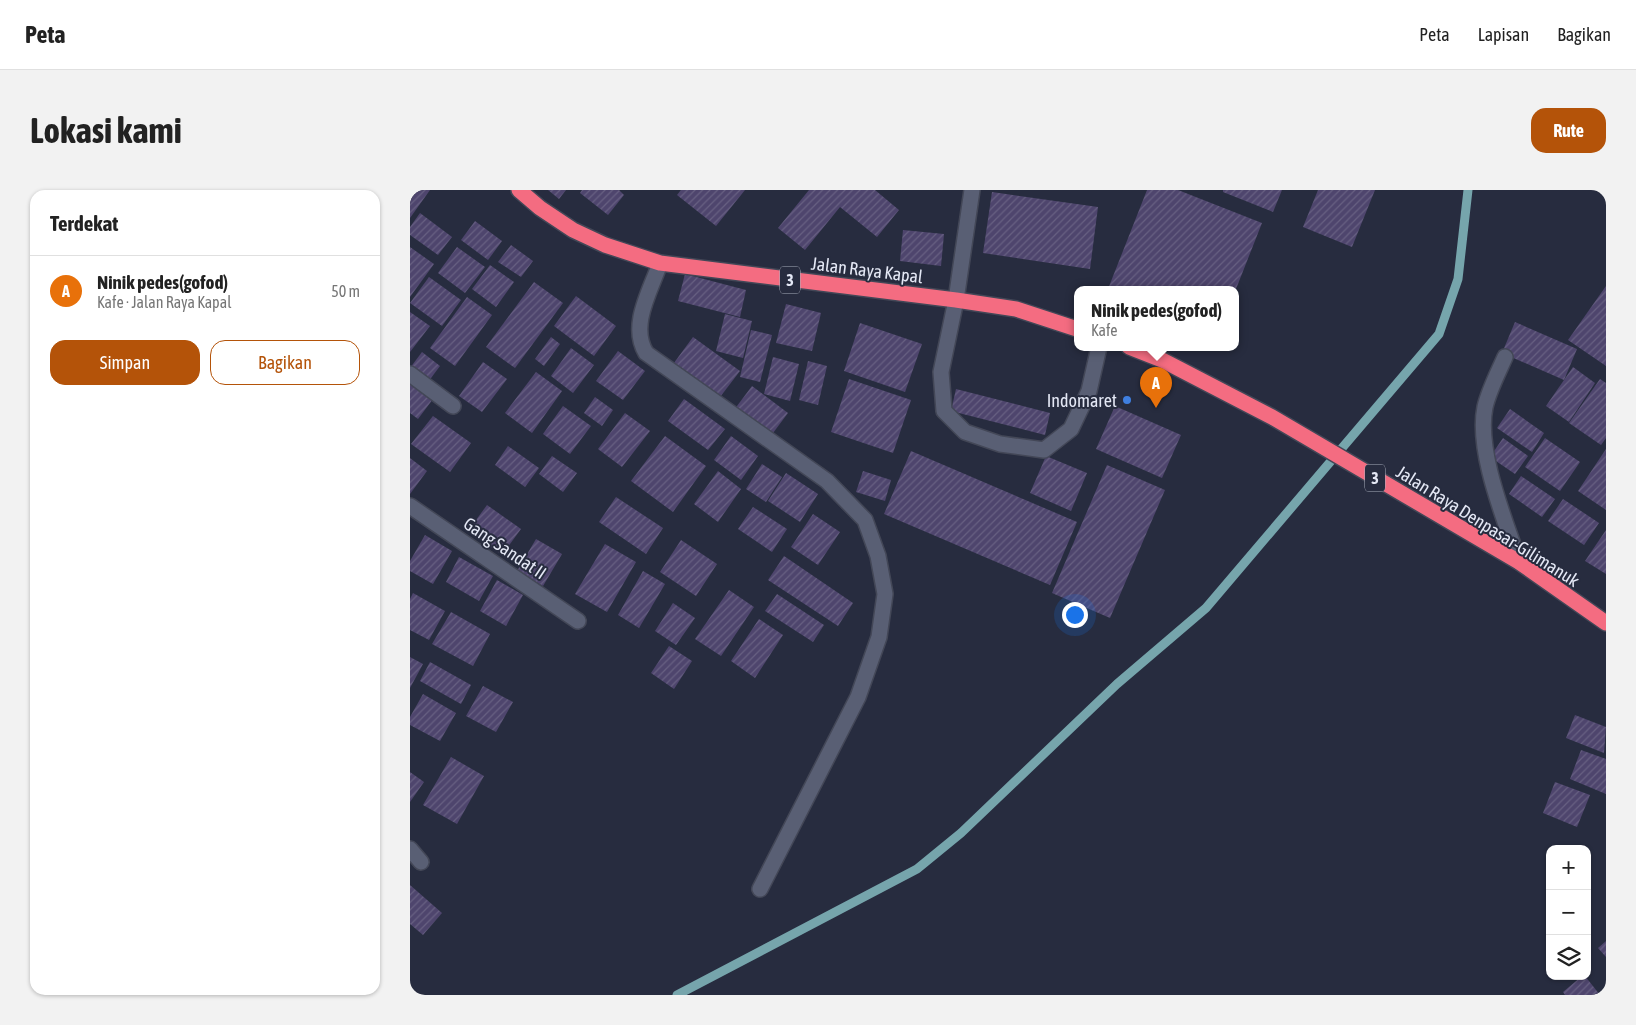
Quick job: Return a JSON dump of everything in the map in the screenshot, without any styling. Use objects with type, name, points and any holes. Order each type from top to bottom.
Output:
[{"type":"highway","name":"Jalan Raya Kapal","points":[[519,190],[540,208],[573,230],[605,245],[660,263],[1016,309],[1074,328]]},
{"type":"highway","name":"Jalan Raya Denpasar-Gilimanuk","points":[[1139,351],[1162,360],[1272,417],[1519,562],[1606,623]]},
{"type":"street","points":[[972,190],[956,300],[941,372],[944,411],[965,432],[1000,444],[1044,450],[1072,429],[1089,391],[1098,351]]},
{"type":"street","points":[[660,263],[640,321],[638,334],[640,343],[646,353],[827,480],[865,520],[878,556],[885,594],[880,637],[858,697],[760,889]]},
{"type":"street","points":[[1504,357],[1485,407],[1485,435],[1494,485],[1519,562]]},
{"type":"street","points":[[410,374],[453,406]]},
{"type":"street","name":"Gang Sandat II","points":[[410,506],[578,621]]},
{"type":"street","points":[[410,849],[420,862]]},
{"type":"building","points":[[410,190],[430,190],[410,218]]},
{"type":"building","points":[[548,190],[566,190],[559,199]]},
{"type":"building","points":[[582,190],[619,190],[624,195],[608,215],[580,193]]},
{"type":"building","points":[[681,190],[745,190],[716,226],[677,195]]},
{"type":"building","points":[[809,190],[875,190],[899,210],[877,237],[840,207],[805,250],[778,228]]},
{"type":"building","points":[[1147,190],[1178,190],[1262,223],[1237,286],[1109,286]]},
{"type":"building","points":[[1223,190],[1282,190],[1273,212],[1223,192]]},
{"type":"building","points":[[1318,190],[1375,190],[1352,247],[1303,227]]},
{"type":"building","points":[[992,192],[1098,207],[1090,269],[983,253]]},
{"type":"building","points":[[420,213],[452,237],[438,255],[410,235],[410,227]]},
{"type":"building","points":[[475,221],[502,241],[488,260],[461,240]]},
{"type":"building","points":[[903,230],[944,234],[941,266],[900,261]]},
{"type":"building","points":[[511,245],[533,261],[521,277],[498,262]]},
{"type":"building","points":[[410,247],[434,264],[410,297]]},
{"type":"building","points":[[457,247],[485,267],[465,293],[438,273]]},
{"type":"building","points":[[490,265],[514,282],[496,307],[472,289]]},
{"type":"building","points":[[685,274],[746,290],[740,317],[678,301]]},
{"type":"building","points":[[429,277],[461,300],[442,326],[410,303]]},
{"type":"building","points":[[534,282],[563,303],[515,368],[486,347]]},
{"type":"building","points":[[1606,286],[1606,366],[1568,340]]},
{"type":"building","points":[[576,296],[616,326],[594,356],[554,326]]},
{"type":"building","points":[[467,297],[492,315],[455,366],[430,348]]},
{"type":"building","points":[[786,304],[821,313],[812,351],[776,343]]},
{"type":"building","points":[[410,312],[430,326],[410,352]]},
{"type":"building","points":[[725,314],[752,321],[743,358],[716,351]]},
{"type":"building","points":[[1515,322],[1577,349],[1564,380],[1502,353]]},
{"type":"building","points":[[860,323],[922,344],[905,392],[844,371]]},
{"type":"building","points":[[751,330],[772,335],[760,382],[740,377]]},
{"type":"building","points":[[551,337],[560,344],[544,366],[535,359]]},
{"type":"building","points":[[693,337],[740,371],[717,401],[671,367]]},
{"type":"building","points":[[571,348],[594,365],[573,393],[551,376]]},
{"type":"building","points":[[618,351],[645,371],[623,400],[596,381]]},
{"type":"building","points":[[422,352],[440,366],[428,382],[410,368]]},
{"type":"building","points":[[773,357],[799,364],[790,401],[764,394]]},
{"type":"building","points":[[808,361],[827,366],[818,405],[799,400]]},
{"type":"building","points":[[483,362],[507,379],[482,412],[459,396]]},
{"type":"building","points":[[1573,367],[1595,383],[1569,422],[1546,406]]},
{"type":"building","points":[[536,372],[562,391],[532,433],[505,413]]},
{"type":"building","points":[[849,379],[911,400],[893,453],[831,432]]},
{"type":"building","points":[[1600,379],[1606,383],[1606,438],[1601,445],[1569,423]]},
{"type":"building","points":[[410,382],[433,399],[418,419],[410,413]]},
{"type":"building","points":[[752,386],[788,413],[770,437],[734,410]]},
{"type":"building","points":[[956,389],[1050,413],[1045,435],[951,411]]},
{"type":"building","points":[[595,397],[613,410],[602,426],[584,413]]},
{"type":"building","points":[[684,399],[725,429],[708,450],[668,421]]},
{"type":"building","points":[[563,406],[591,426],[570,454],[543,434]]},
{"type":"building","points":[[1115,406],[1181,435],[1162,478],[1096,449]]},
{"type":"building","points":[[1510,409],[1544,433],[1532,452],[1497,428]]},
{"type":"building","points":[[625,413],[650,431],[622,467],[598,449]]},
{"type":"building","points":[[433,416],[471,443],[450,472],[411,444]]},
{"type":"building","points":[[665,436],[706,466],[673,512],[631,481]]},
{"type":"building","points":[[731,436],[758,456],[741,480],[714,460]]},
{"type":"building","points":[[1503,438],[1528,456],[1515,474],[1490,457]]},
{"type":"building","points":[[1545,438],[1580,462],[1560,491],[1525,467]]},
{"type":"building","points":[[508,446],[539,468],[525,487],[495,465]]},
{"type":"building","points":[[1606,449],[1606,510],[1578,491]]},
{"type":"building","points":[[911,451],[1077,522],[1050,585],[884,514]]},
{"type":"building","points":[[552,456],[577,473],[563,492],[539,474]]},
{"type":"building","points":[[1046,456],[1087,473],[1071,511],[1030,493]]},
{"type":"building","points":[[410,458],[427,471],[410,494]]},
{"type":"building","points":[[762,464],[782,477],[766,502],[746,489]]},
{"type":"building","points":[[1107,465],[1165,490],[1110,618],[1052,593]]},
{"type":"building","points":[[718,471],[741,489],[718,522],[694,504]]},
{"type":"building","points":[[863,471],[891,480],[885,501],[856,492]]},
{"type":"building","points":[[786,473],[818,494],[800,522],[768,501]]},
{"type":"building","points":[[1521,476],[1555,499],[1542,517],[1509,494]]},
{"type":"building","points":[[616,497],[663,528],[646,554],[599,522]]},
{"type":"building","points":[[1563,499],[1599,523],[1584,545],[1548,521]]},
{"type":"building","points":[[487,505],[521,529],[502,555],[468,531]]},
{"type":"building","points":[[753,507],[787,529],[772,552],[738,529]]},
{"type":"building","points":[[813,514],[840,532],[818,565],[791,547]]},
{"type":"building","points":[[1606,530],[1606,574],[1585,561]]},
{"type":"building","points":[[425,535],[452,551],[433,584],[410,571],[410,561]]},
{"type":"building","points":[[536,539],[562,554],[543,586],[517,571]]},
{"type":"building","points":[[681,540],[717,564],[696,596],[660,572]]},
{"type":"building","points":[[605,544],[636,562],[607,612],[575,594]]},
{"type":"building","points":[[784,556],[853,603],[838,626],[768,580]]},
{"type":"building","points":[[459,557],[493,576],[479,601],[446,582]]},
{"type":"building","points":[[643,571],[665,584],[639,628],[618,615]]},
{"type":"building","points":[[497,580],[523,595],[506,626],[480,611]]},
{"type":"building","points":[[729,590],[754,607],[721,656],[695,639]]},
{"type":"building","points":[[413,593],[445,611],[429,640],[410,630],[410,599]]},
{"type":"building","points":[[777,594],[824,625],[813,642],[765,611]]},
{"type":"building","points":[[673,603],[695,618],[676,645],[655,631]]},
{"type":"building","points":[[451,612],[490,634],[473,666],[432,644]]},
{"type":"building","points":[[759,619],[783,635],[755,678],[731,661]]},
{"type":"building","points":[[669,646],[692,661],[674,689],[651,673]]},
{"type":"building","points":[[410,657],[423,664],[410,688]]},
{"type":"building","points":[[430,662],[471,685],[461,704],[420,681]]},
{"type":"building","points":[[483,686],[513,702],[496,732],[466,716]]},
{"type":"building","points":[[423,694],[456,713],[440,741],[410,725],[410,717]]},
{"type":"building","points":[[1575,715],[1606,727],[1604,753],[1566,738]]},
{"type":"building","points":[[1581,750],[1606,759],[1606,794],[1570,779]]},
{"type":"building","points":[[451,757],[484,776],[457,824],[423,805]]},
{"type":"building","points":[[410,772],[424,782],[410,802]]},
{"type":"building","points":[[1555,782],[1590,795],[1577,827],[1543,813]]},
{"type":"building","points":[[410,885],[442,913],[423,935],[410,924]]},
{"type":"building","points":[[1606,941],[1606,957],[1598,948]]},
{"type":"building","points":[[1577,980],[1588,980],[1600,995],[1565,995],[1563,992]]},
{"type":"waterway","points":[[677,995],[917,869],[961,833],[1117,684],[1206,608],[1439,334],[1458,279],[1468,190]]},
{"type":"place","name":"Indomaret","points":[[1127,400]]},
{"type":"place","name":"Ninik pedes(gofod)","points":[[1156,408]]}]
